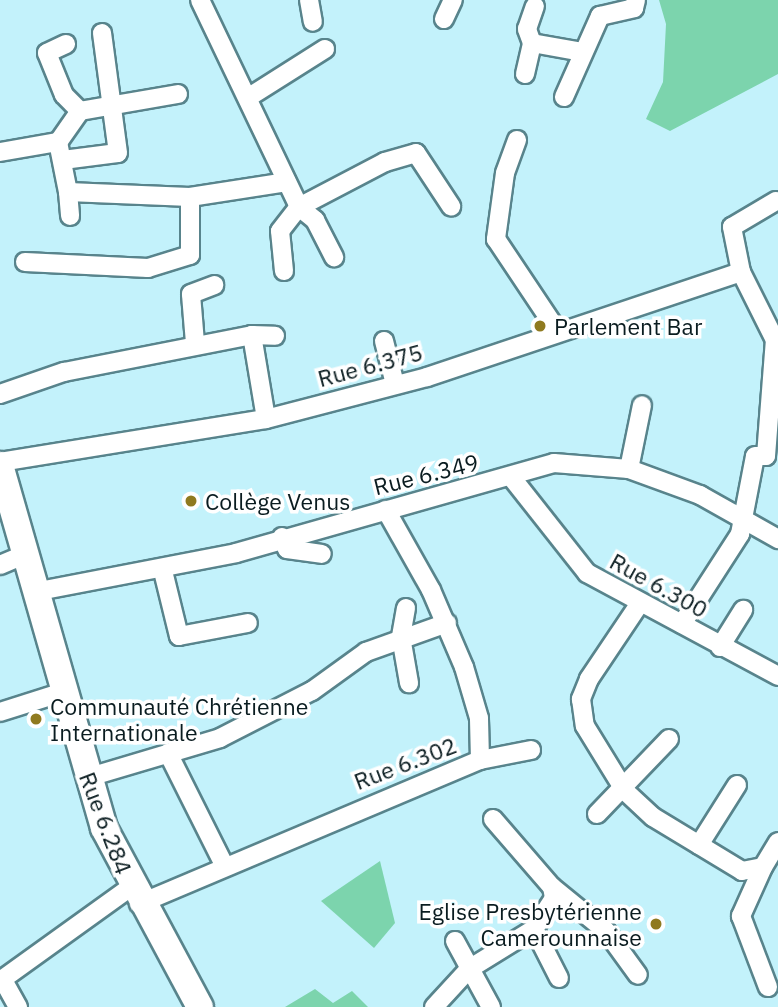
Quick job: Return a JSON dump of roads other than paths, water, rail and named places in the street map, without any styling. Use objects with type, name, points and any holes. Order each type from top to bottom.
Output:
[{"type":"street","points":[[200,0],[249,97],[299,207],[315,220],[334,257]]},
{"type":"street","points":[[309,0],[313,22]]},
{"type":"street","points":[[443,19],[453,0]]},
{"type":"street","points":[[564,97],[600,16],[634,8],[636,0]]},
{"type":"street","points":[[525,74],[531,43],[527,29],[536,6]]},
{"type":"street","points":[[63,160],[118,153],[102,33]]},
{"type":"street","points":[[531,43],[583,52]]},
{"type":"street","points":[[66,44],[47,53],[64,94],[80,111]]},
{"type":"street","points":[[249,97],[325,49]]},
{"type":"street","points":[[0,152],[58,142],[80,111],[110,108],[178,94]]},
{"type":"street","points":[[517,140],[505,173],[496,239],[556,328]]},
{"type":"street","points":[[58,142],[70,216]]},
{"type":"street","points":[[284,271],[280,231],[299,207],[415,153],[451,206]]},
{"type":"street","points":[[68,192],[190,197],[287,181]]},
{"type":"street","points":[[25,262],[148,268],[190,255],[190,197]]},
{"type":"street","points":[[682,624],[744,521],[744,491],[755,456],[766,457],[775,432],[777,339],[741,272],[732,227],[776,201]]},
{"type":"street","name":"Rue 6.375","points":[[0,463],[266,419],[395,384],[556,328],[648,307],[741,272]]},
{"type":"street","points":[[195,344],[191,294],[214,285]]},
{"type":"street","points":[[252,335],[266,419]]},
{"type":"street","points":[[0,394],[64,372],[195,344],[252,335],[275,336]]},
{"type":"street","points":[[384,341],[395,384]]},
{"type":"street","points":[[629,469],[642,405]]},
{"type":"street","name":"Rue 6.284","points":[[0,463],[11,560],[34,592],[86,778],[135,895],[200,1007]]},
{"type":"street","name":"Rue 6.349","points":[[34,592],[163,571],[282,537],[512,478],[554,463],[629,469],[700,495],[778,539]]},
{"type":"street","name":"Rue 6.300","points":[[512,478],[587,573],[778,676]]},
{"type":"street","name":"Rue 6.302","points":[[1,981],[135,895],[224,865],[480,760],[479,718],[447,623],[386,510]]},
{"type":"street","points":[[282,537],[287,549],[322,554]]},
{"type":"street","points":[[163,571],[178,636],[248,623]]},
{"type":"street","points":[[640,603],[598,662],[581,699],[585,726],[625,791],[699,845],[742,871],[762,867]]},
{"type":"street","points":[[406,608],[401,637],[409,682]]},
{"type":"street","points":[[720,647],[743,610]]},
{"type":"street","points":[[86,778],[168,753],[276,712],[366,652],[401,637],[447,623]]},
{"type":"street","points":[[0,712],[63,692]]},
{"type":"street","points":[[597,814],[625,791],[669,739]]},
{"type":"street","points":[[480,760],[531,750]]},
{"type":"street","points":[[168,753],[224,865]]},
{"type":"street","points":[[699,845],[737,785]]},
{"type":"street","points":[[493,819],[553,893],[606,931],[638,975]]},
{"type":"street","points":[[768,987],[741,916],[762,867],[778,842]]},
{"type":"street","points":[[433,1007],[469,969],[534,929],[553,893]]},
{"type":"street","points":[[534,929],[559,978]]},
{"type":"street","points":[[455,942],[491,1007]]},
{"type":"street","points":[[1,981],[15,1006]]},
{"type":"place","name":"Parlement Bar","points":[[540,326]]},
{"type":"place","name":"Collège Venus","points":[[191,501]]},
{"type":"place","name":"Communauté Chrétienne Internationale","points":[[36,719]]},
{"type":"place","name":"Eglise Presbytérienne Camerounnaise","points":[[656,924]]}]
